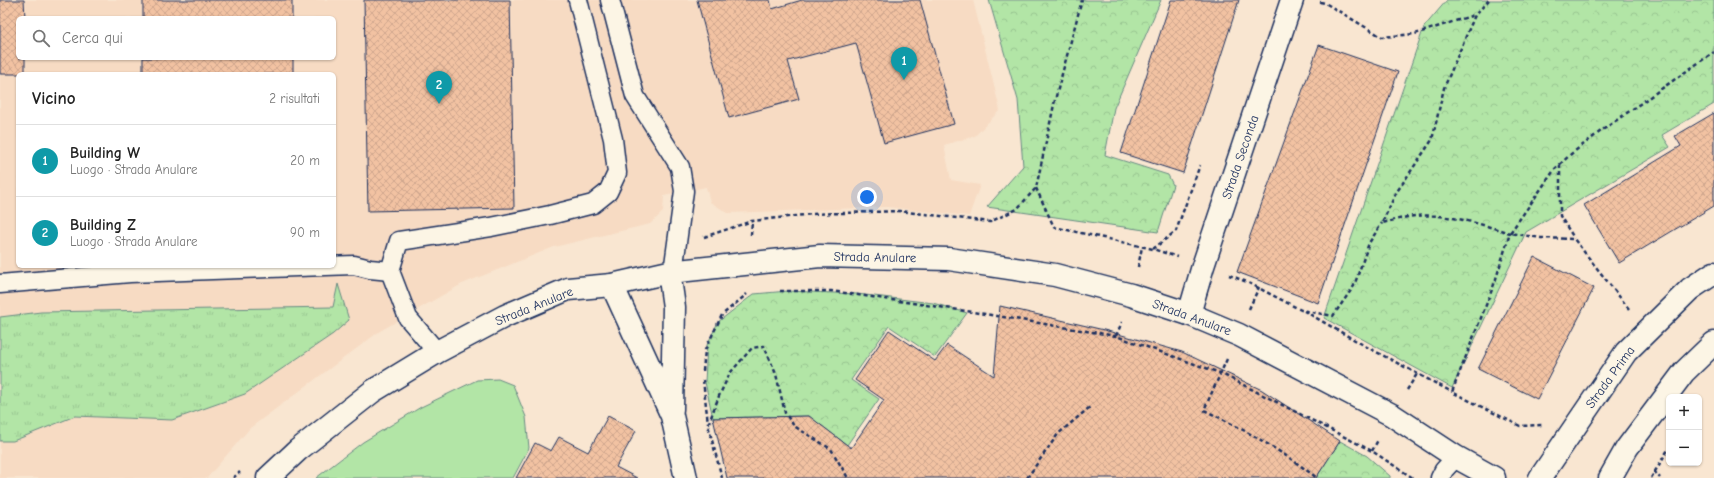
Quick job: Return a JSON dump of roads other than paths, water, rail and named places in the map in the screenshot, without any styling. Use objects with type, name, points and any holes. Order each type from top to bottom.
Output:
[{"type":"street","name":"Strada Seconda","points":[[1189,314],[1203,266],[1292,0]]},
{"type":"street","name":"Strada Anulare","points":[[268,478],[298,450],[373,391],[437,352],[505,316],[568,289],[612,285],[671,272],[752,262],[820,256],[949,259],[1055,275],[1131,295],[1189,314],[1239,335],[1392,415],[1456,458],[1494,478]]},
{"type":"street","points":[[671,272],[674,307],[672,416]]},
{"type":"street","name":"Strada Prima","points":[[1540,478],[1564,440],[1626,352],[1690,289],[1714,273]]},
{"type":"street","points":[[612,285],[672,416],[686,478]]},
{"type":"street","points":[[1610,478],[1627,448],[1684,372],[1714,343]]},
{"type":"lane","points":[[437,352],[408,318],[390,271],[399,241],[491,227],[550,215],[593,204],[608,192],[617,172],[613,139],[578,0]]},
{"type":"lane","points":[[610,0],[635,96],[680,167],[684,191],[671,272]]},
{"type":"lane","points":[[336,266],[354,265],[370,269],[390,271]]},
{"type":"lane","points":[[0,284],[130,273],[270,268]]},
{"type":"lane","points":[[1440,478],[1444,470],[1456,458]]},
{"type":"place","name":"Building W","points":[[904,80]]},
{"type":"place","name":"Building Z","points":[[439,104]]}]
